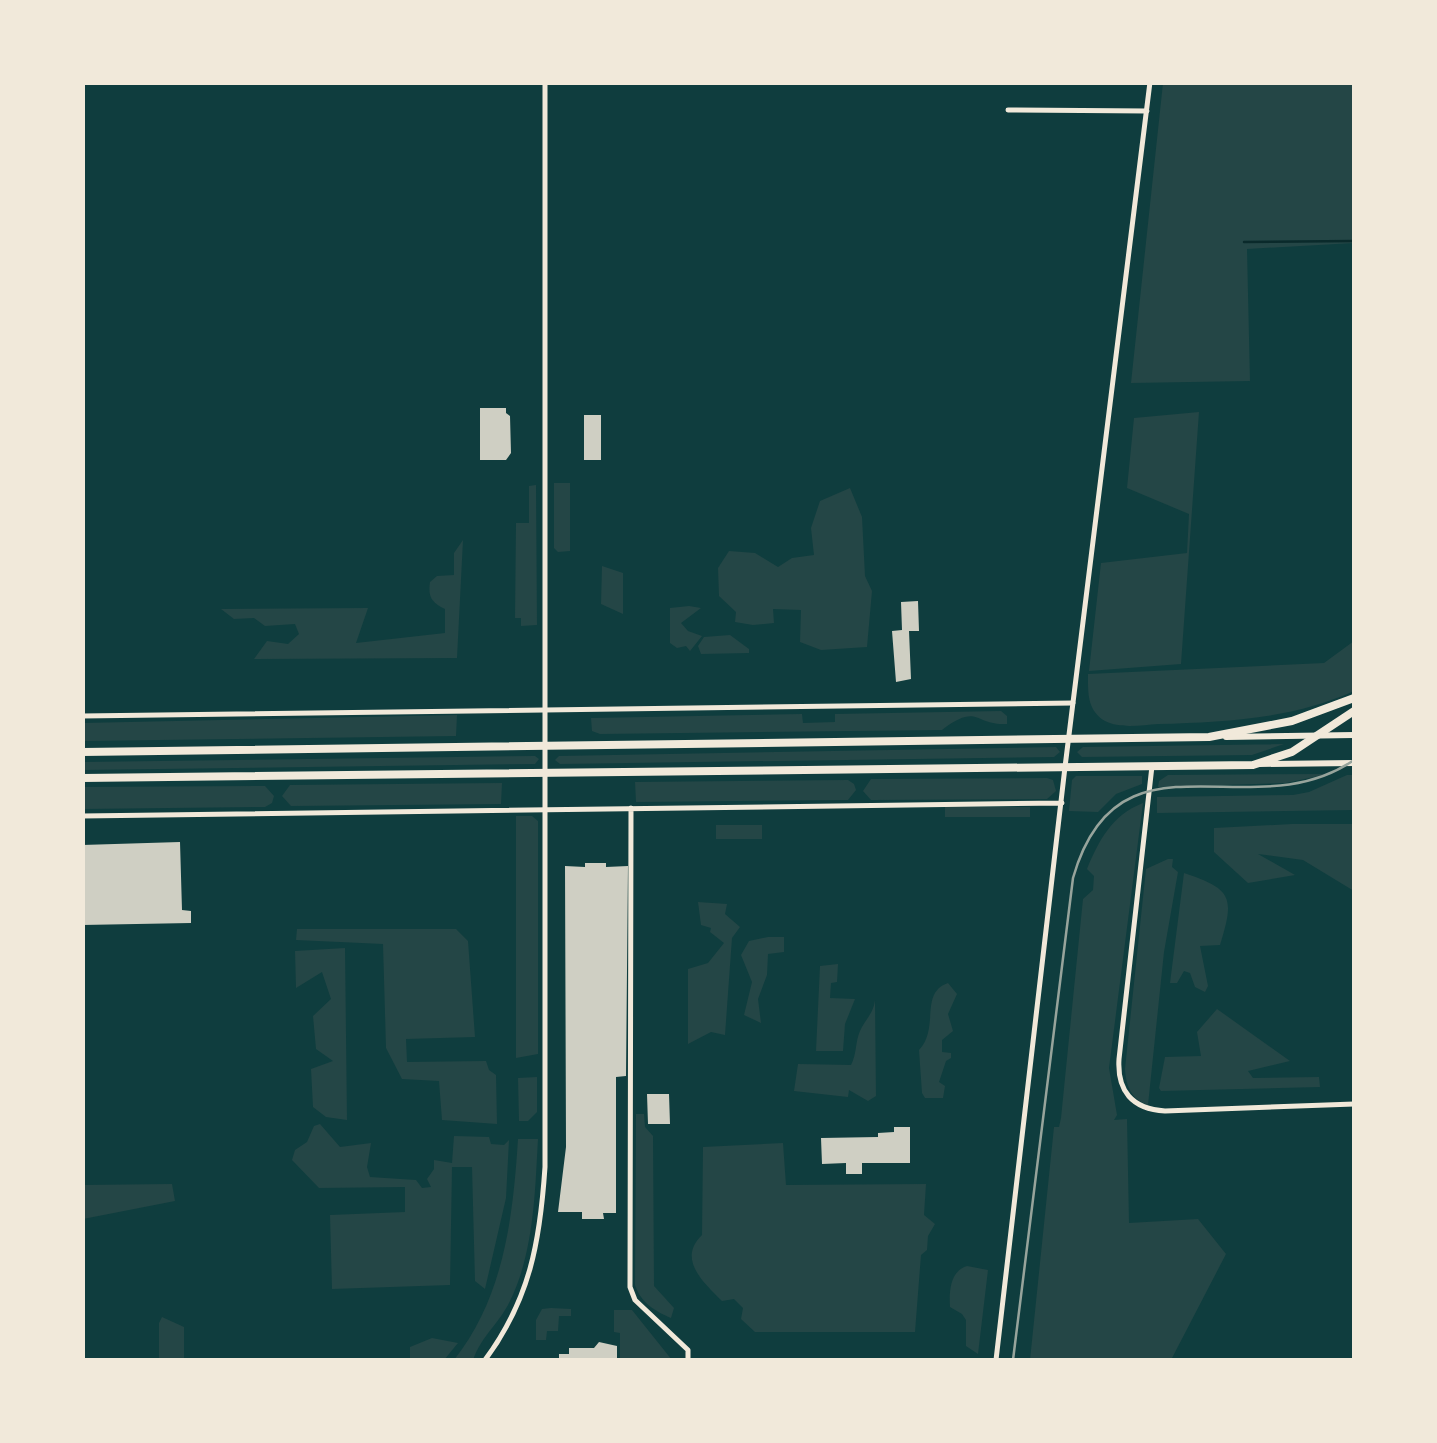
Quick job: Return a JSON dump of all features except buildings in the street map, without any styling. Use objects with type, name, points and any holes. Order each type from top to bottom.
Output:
[{"type":"main road","points":[[1209,737],[1292,721],[1354,698]]},
{"type":"main road","points":[[1253,764],[1280,758],[1354,711]]},
{"type":"main road","points":[[82,752],[1354,735]]},
{"type":"main road","points":[[82,778],[1354,763]]},
{"type":"street","points":[[486,1359],[524,1296],[543,1205],[548,1086],[545,82]]},
{"type":"street","points":[[996,1360],[1150,82]]},
{"type":"street","points":[[1008,110],[1147,111]]},
{"type":"street","points":[[82,716],[1073,703]]},
{"type":"street","points":[[1152,766],[1119,1059],[1122,1089],[1137,1104],[1164,1111],[1354,1104]]},
{"type":"street","points":[[82,816],[1062,804]]},
{"type":"street","points":[[631,808],[630,1287],[635,1300],[688,1350],[688,1360]]},
{"type":"shaded area","points":[[1163,83],[1354,83],[1354,243],[1247,249],[1250,381],[1131,383]]},
{"type":"shaded area","points":[[1199,412],[1181,664],[1089,671],[1101,563],[1187,553],[1189,514],[1127,488],[1134,418]]},
{"type":"shaded area","points":[[554,483],[570,483],[570,551],[558,552],[554,548]]},
{"type":"shaded area","points":[[536,485],[537,625],[521,626],[521,618],[515,618],[516,523],[529,523],[529,486]]},
{"type":"shaded area","points":[[850,488],[862,517],[865,576],[872,591],[867,647],[821,650],[800,642],[801,610],[773,609],[774,623],[735,622],[736,612],[719,596],[718,568],[729,551],[755,553],[778,567],[792,558],[814,555],[811,528],[820,501]]},
{"type":"shaded area","points":[[463,540],[457,658],[254,659],[267,641],[288,644],[299,634],[295,624],[265,626],[254,618],[234,619],[221,609],[368,608],[356,643],[445,633],[445,609],[432,598],[430,582],[437,576],[454,575],[454,553]]},
{"type":"shaded area","points":[[602,566],[623,573],[623,614],[601,604]]},
{"type":"shaded area","points":[[670,608],[701,608],[681,623],[688,631],[702,636],[690,651],[686,646],[677,648],[670,643]]},
{"type":"shaded area","points":[[730,635],[749,653],[701,654],[698,646],[704,637]]},
{"type":"shaded area","points":[[1354,641],[1354,691],[1307,708],[1234,720],[1124,726],[1105,721],[1090,700],[1088,674],[1324,663]]},
{"type":"shaded area","points":[[1001,711],[1007,716],[1007,724],[970,716],[942,730],[600,734],[592,731],[591,718],[802,714],[803,723],[835,722],[835,714]]},
{"type":"shaded area","points":[[457,715],[456,736],[83,741],[83,723]]},
{"type":"shaded area","points":[[1284,744],[1252,755],[1082,757],[1077,752],[1083,747]]},
{"type":"shaded area","points":[[1056,747],[1060,752],[1054,757],[560,764],[555,760],[559,756]]},
{"type":"shaded area","points":[[535,756],[539,759],[535,764],[82,770],[83,762]]},
{"type":"shaded area","points":[[1328,774],[1286,783],[1158,787],[1159,781],[1168,775]]},
{"type":"shaded area","points":[[1354,775],[1354,810],[1157,813],[1157,797],[1293,795]]},
{"type":"shaded area","points":[[1076,776],[1142,776],[1142,784],[1116,794],[1098,812],[1069,811],[1072,780]]},
{"type":"shaded area","points":[[871,779],[1053,780],[1056,791],[1047,799],[871,800],[863,791]]},
{"type":"shaded area","points":[[848,780],[856,790],[848,800],[636,802],[635,782]]},
{"type":"shaded area","points":[[502,783],[501,804],[291,806],[282,796],[290,785]]},
{"type":"shaded area","points":[[265,786],[274,796],[265,807],[83,809],[83,787]]},
{"type":"shaded area","points":[[1143,803],[1109,1068],[1117,1115],[1114,1120],[1127,1119],[1129,1223],[1198,1219],[1226,1254],[1171,1360],[1030,1360],[1054,1127],[1059,1127],[1061,1118],[1083,899],[1093,890],[1094,876],[1087,869],[1108,830],[1123,814]]},
{"type":"shaded area","points":[[945,807],[1030,807],[1030,817],[945,817]]},
{"type":"shaded area","points":[[516,816],[532,816],[538,821],[538,1054],[516,1058]]},
{"type":"shaded area","points":[[1354,824],[1354,891],[1303,860],[1258,854],[1295,875],[1248,883],[1214,852],[1214,828]]},
{"type":"shaded area","points":[[716,825],[762,825],[762,839],[716,839]]},
{"type":"shaded area","points":[[1173,859],[1172,867],[1178,872],[1164,952],[1148,1105],[1130,1091],[1125,1069],[1146,869]]},
{"type":"shaded area","points":[[1184,873],[1212,884],[1226,897],[1228,905],[1220,945],[1200,946],[1208,986],[1205,992],[1195,987],[1190,973],[1184,971],[1177,983],[1170,983]]},
{"type":"shaded area","points":[[698,902],[727,904],[725,914],[740,927],[732,938],[725,1035],[711,1032],[688,1044],[688,969],[708,963],[724,943],[710,932],[711,928],[701,925]]},
{"type":"shaded area","points":[[297,929],[456,929],[468,941],[475,1037],[406,1039],[407,1062],[486,1061],[496,1075],[497,1124],[442,1120],[439,1081],[402,1079],[386,1048],[383,944],[296,940]]},
{"type":"shaded area","points":[[784,937],[784,952],[768,954],[767,975],[758,999],[761,1023],[744,1015],[752,982],[741,955],[749,941]]},
{"type":"shaded area","points":[[345,948],[347,1120],[326,1117],[313,1107],[311,1069],[333,1061],[316,1049],[313,1016],[331,999],[322,972],[296,988],[295,951]]},
{"type":"shaded area","points":[[838,964],[837,982],[831,983],[830,998],[855,999],[845,1024],[843,1051],[816,1051],[820,966]]},
{"type":"shaded area","points":[[948,983],[957,994],[948,1014],[953,1031],[942,1040],[942,1052],[951,1053],[939,1082],[945,1086],[943,1098],[925,1098],[919,1050],[928,1032],[934,995]]},
{"type":"shaded area","points":[[875,1000],[876,1096],[868,1101],[849,1090],[848,1097],[794,1091],[798,1064],[851,1065],[858,1035]]},
{"type":"shaded area","points":[[1217,1009],[1290,1061],[1248,1071],[1253,1078],[1319,1077],[1320,1087],[1161,1091],[1165,1057],[1201,1056],[1197,1032]]},
{"type":"shaded area","points":[[537,1077],[537,1112],[528,1121],[519,1121],[518,1078]]},
{"type":"shaded area","points":[[636,1114],[644,1114],[645,1127],[653,1136],[654,1286],[674,1308],[671,1318],[649,1306],[635,1285]]},
{"type":"shaded area","points":[[320,1124],[340,1147],[371,1143],[367,1167],[370,1177],[416,1180],[422,1188],[431,1187],[427,1179],[434,1169],[434,1160],[452,1163],[454,1136],[489,1137],[491,1144],[504,1145],[509,1140],[506,1198],[485,1289],[475,1281],[472,1167],[452,1167],[450,1285],[332,1289],[330,1215],[405,1212],[405,1187],[319,1188],[292,1160],[295,1150],[307,1142],[314,1126]]},
{"type":"shaded area","points":[[518,1139],[538,1139],[532,1222],[524,1262],[510,1301],[473,1360],[454,1360],[471,1336],[495,1283],[509,1227]]},
{"type":"shaded area","points":[[783,1143],[786,1185],[926,1184],[924,1215],[935,1224],[928,1236],[927,1250],[921,1255],[915,1332],[755,1332],[741,1319],[743,1308],[734,1299],[722,1301],[701,1278],[692,1253],[702,1235],[703,1147]]},
{"type":"shaded area","points":[[172,1184],[175,1201],[83,1219],[83,1185]]},
{"type":"shaded area","points":[[967,1266],[988,1270],[978,1354],[966,1346],[966,1320],[950,1307],[954,1277]]},
{"type":"shaded area","points":[[542,1309],[571,1309],[571,1316],[559,1316],[558,1331],[547,1331],[546,1340],[536,1340],[536,1320]]},
{"type":"shaded area","points":[[614,1310],[632,1310],[672,1360],[620,1360],[620,1333],[614,1332]]},
{"type":"shaded area","points":[[162,1317],[184,1327],[184,1360],[159,1360]]},
{"type":"shaded area","points":[[432,1338],[458,1343],[444,1360],[410,1360],[410,1347]]},
{"type":"waterway","points":[[1244,242],[1354,241]]},
{"type":"tram line","points":[[1013,1360],[1073,878],[1094,830],[1122,803],[1155,790],[1273,786],[1314,779],[1354,760]]}]
